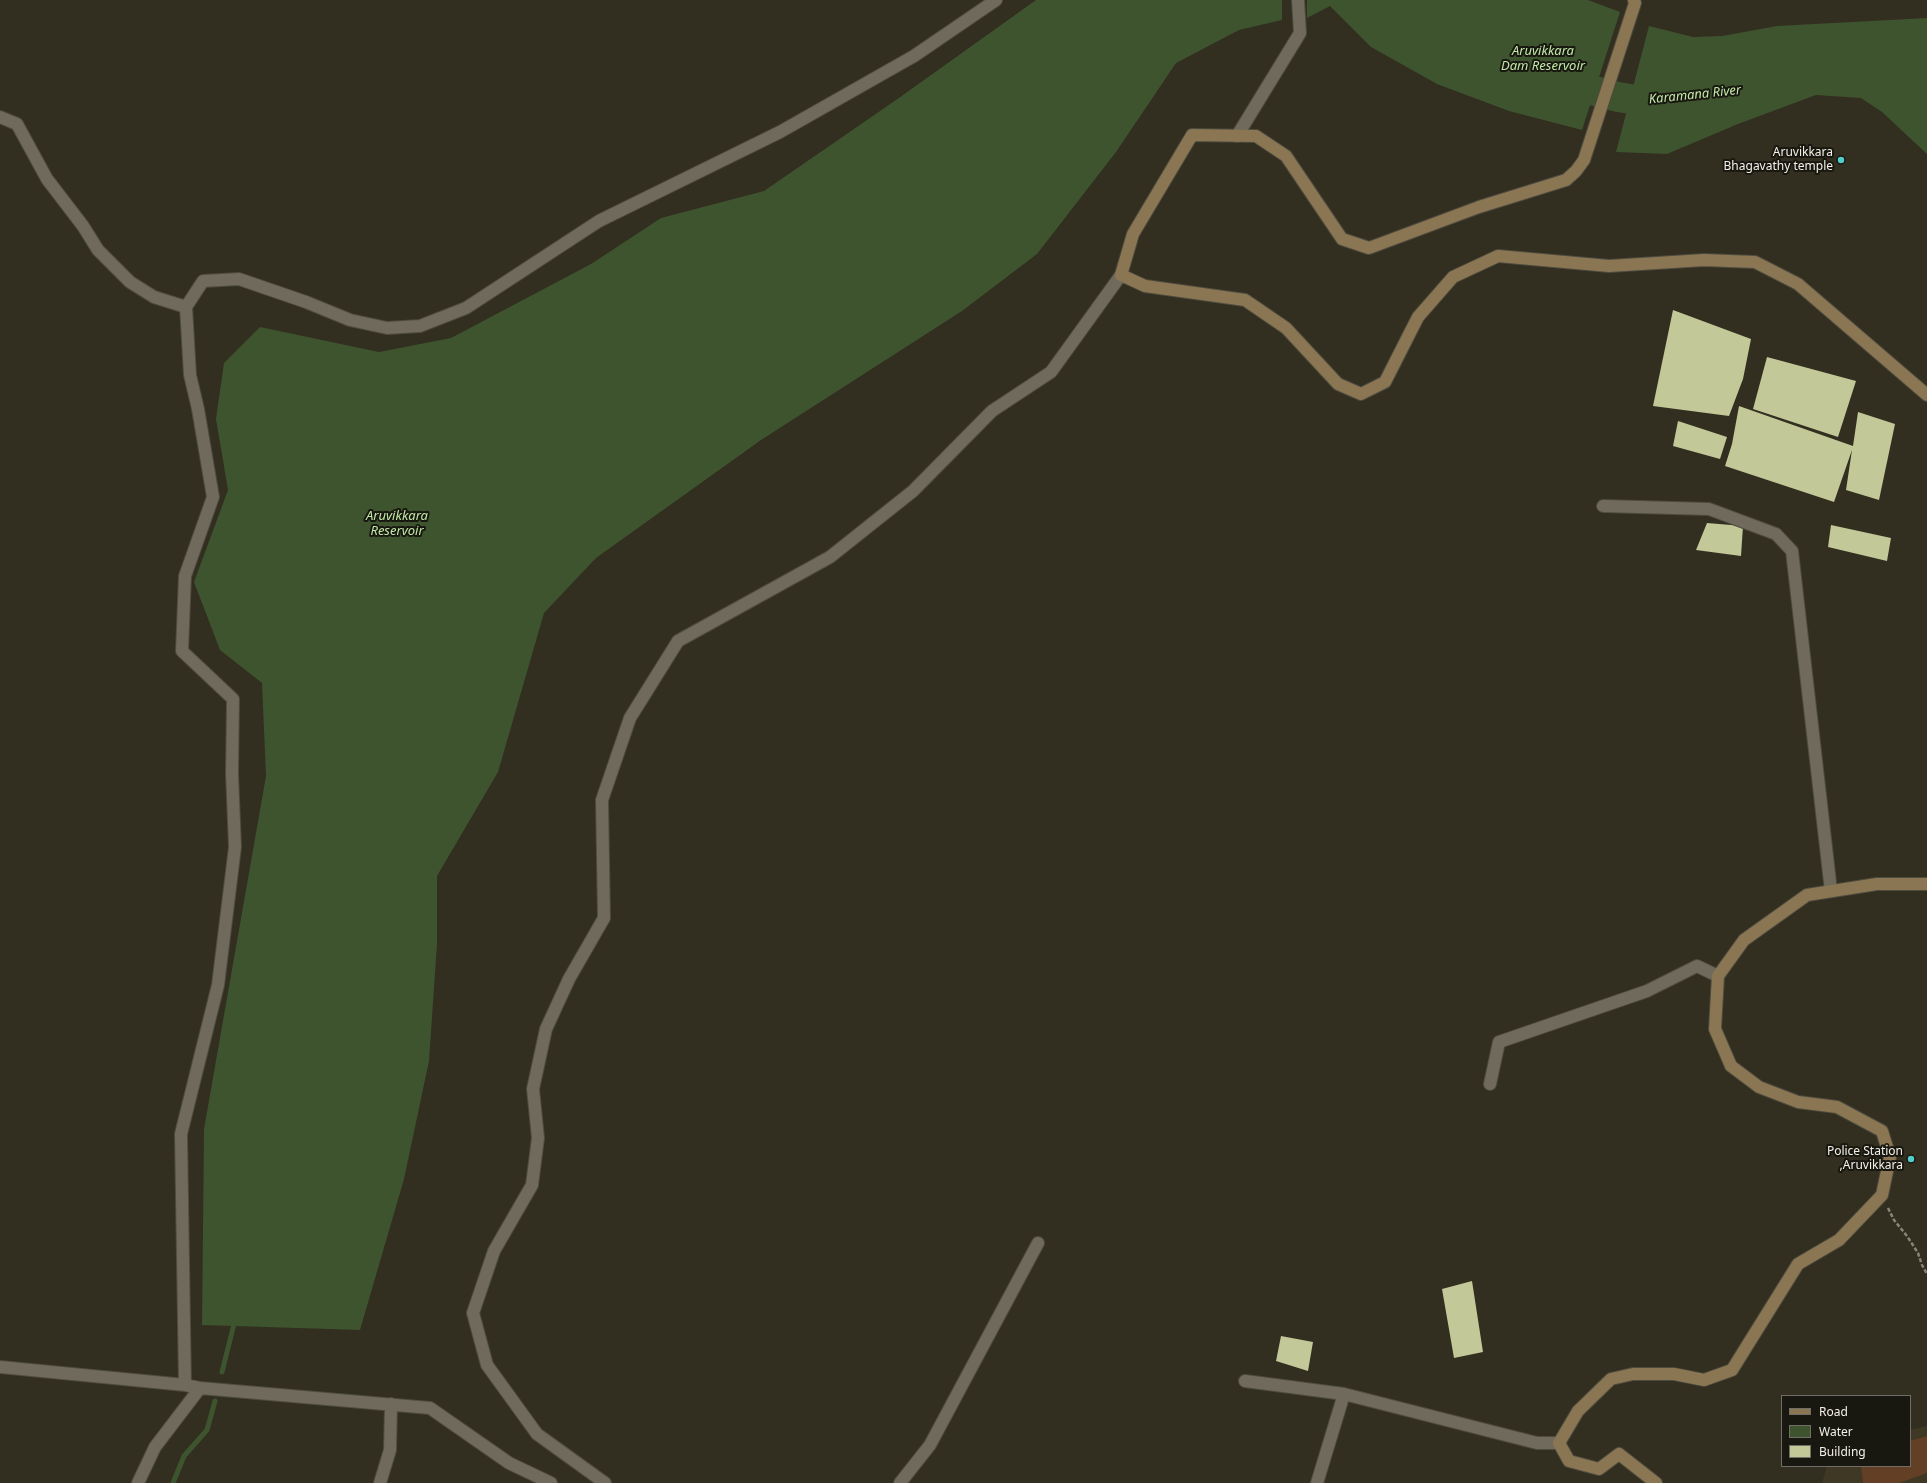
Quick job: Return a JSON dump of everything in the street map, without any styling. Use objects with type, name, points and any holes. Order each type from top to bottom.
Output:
[{"type":"street","points":[[185,1385],[181,1134],[218,985],[235,848],[232,774],[233,699],[182,651],[185,576],[213,497],[198,409],[190,375],[186,307],[203,281],[239,279],[306,302],[350,320],[387,328],[420,326],[466,308],[599,221],[780,132],[901,63],[996,0]]},
{"type":"street","points":[[1237,136],[1300,33],[1298,0]]},
{"type":"street","points":[[605,1483],[536,1434],[487,1365],[473,1313],[494,1251],[532,1185],[538,1138],[533,1089],[546,1029],[569,979],[604,918],[602,800],[630,718],[678,641],[830,557],[913,491],[992,411],[1051,372],[1121,275],[1133,234],[1192,135],[1256,136],[1286,156],[1342,239],[1369,248],[1479,207],[1566,180],[1576,171],[1584,160],[1635,1]]},
{"type":"street","points":[[0,117],[17,124],[47,179],[83,226],[98,250],[130,282],[154,297],[186,307]]},
{"type":"street","points":[[1121,275],[1145,286],[1245,300],[1286,328],[1338,384],[1361,394],[1385,382],[1418,317],[1453,277],[1498,256],[1609,266],[1704,260],[1755,262],[1798,284],[1927,395]]},
{"type":"street","points":[[1603,506],[1709,509],[1776,534],[1792,551],[1831,892]]},
{"type":"street","points":[[1560,1443],[1578,1411],[1611,1379],[1633,1374],[1674,1374],[1704,1380],[1732,1370],[1798,1264],[1839,1240],[1882,1195],[1890,1157],[1882,1131],[1837,1107],[1798,1102],[1760,1087],[1731,1066],[1715,1029],[1718,976],[1744,940],[1807,895],[1877,884],[1927,884]]},
{"type":"street","points":[[1490,1084],[1499,1042],[1647,991],[1697,966],[1718,976]]},
{"type":"street","points":[[900,1483],[930,1445],[1038,1242]]},
{"type":"street","points":[[0,1367],[185,1385],[200,1388],[430,1408],[509,1464],[551,1483]]},
{"type":"street","points":[[1245,1381],[1344,1394],[1537,1443],[1560,1443]]},
{"type":"street","points":[[138,1483],[155,1447],[200,1388]]},
{"type":"street","points":[[1317,1483],[1344,1394]]},
{"type":"street","points":[[380,1483],[390,1450],[391,1404]]},
{"type":"street","points":[[1560,1443],[1569,1461],[1599,1469],[1619,1454],[1656,1483]]},
{"type":"path","points":[[1894,1220],[1908,1236],[1918,1253],[1927,1274]]},
{"type":"shaded area","points":[[1927,1426],[1927,1483],[1822,1483],[1827,1467],[1911,1467],[1911,1430]]},
{"type":"shaded area","points":[[1927,1436],[1927,1473],[1899,1483],[1863,1483],[1861,1467],[1911,1467],[1911,1441]]},
{"type":"water","name":"Aruvikkara Reservoir","points":[[1036,0],[1282,0],[1282,20],[1239,30],[1176,63],[1116,152],[1037,254],[962,311],[761,440],[596,558],[544,613],[498,772],[437,876],[437,944],[429,1061],[404,1179],[360,1330],[202,1325],[204,1129],[266,776],[262,683],[220,650],[194,582],[228,490],[216,419],[224,363],[260,327],[379,352],[451,338],[591,264],[661,218],[764,191],[896,100]]},
{"type":"water","name":"Aruvikkara Dam Reservoir","points":[[1307,0],[1588,0],[1620,12],[1582,130],[1509,111],[1437,84],[1371,47],[1330,6],[1307,18]]},
{"type":"water","points":[[1927,18],[1927,154],[1882,112],[1861,98],[1816,95],[1738,124],[1667,154],[1616,152],[1649,26],[1693,37],[1722,36],[1777,26]]},
{"type":"building","points":[[1673,310],[1751,339],[1743,379],[1729,416],[1653,406]]},
{"type":"building","points":[[1767,357],[1856,381],[1838,437],[1753,409]]},
{"type":"building","points":[[1739,406],[1853,446],[1858,412],[1895,424],[1879,500],[1846,490],[1852,450],[1834,502],[1725,466],[1732,444]]},
{"type":"building","points":[[1678,421],[1727,437],[1720,459],[1673,446]]},
{"type":"building","points":[[1707,523],[1743,526],[1741,556],[1696,550]]},
{"type":"building","points":[[1831,525],[1891,538],[1887,561],[1828,547]]},
{"type":"building","points":[[1472,1281],[1483,1352],[1454,1358],[1442,1289]]},
{"type":"building","points":[[1281,1336],[1313,1342],[1308,1371],[1276,1361]]},
{"type":"waterway","name":"Karamana River","points":[[1558,74],[1579,87],[1618,97],[1643,101],[1670,100]]},
{"type":"waterway","points":[[222,1372],[235,1320]]},
{"type":"waterway","points":[[173,1483],[184,1456],[207,1430],[215,1401]]},
{"type":"place","name":"Aruvikkara Bhagavathy temple","points":[[1841,160]]},
{"type":"place","name":"Police Station ,Aruvikkara","points":[[1911,1159]]}]
